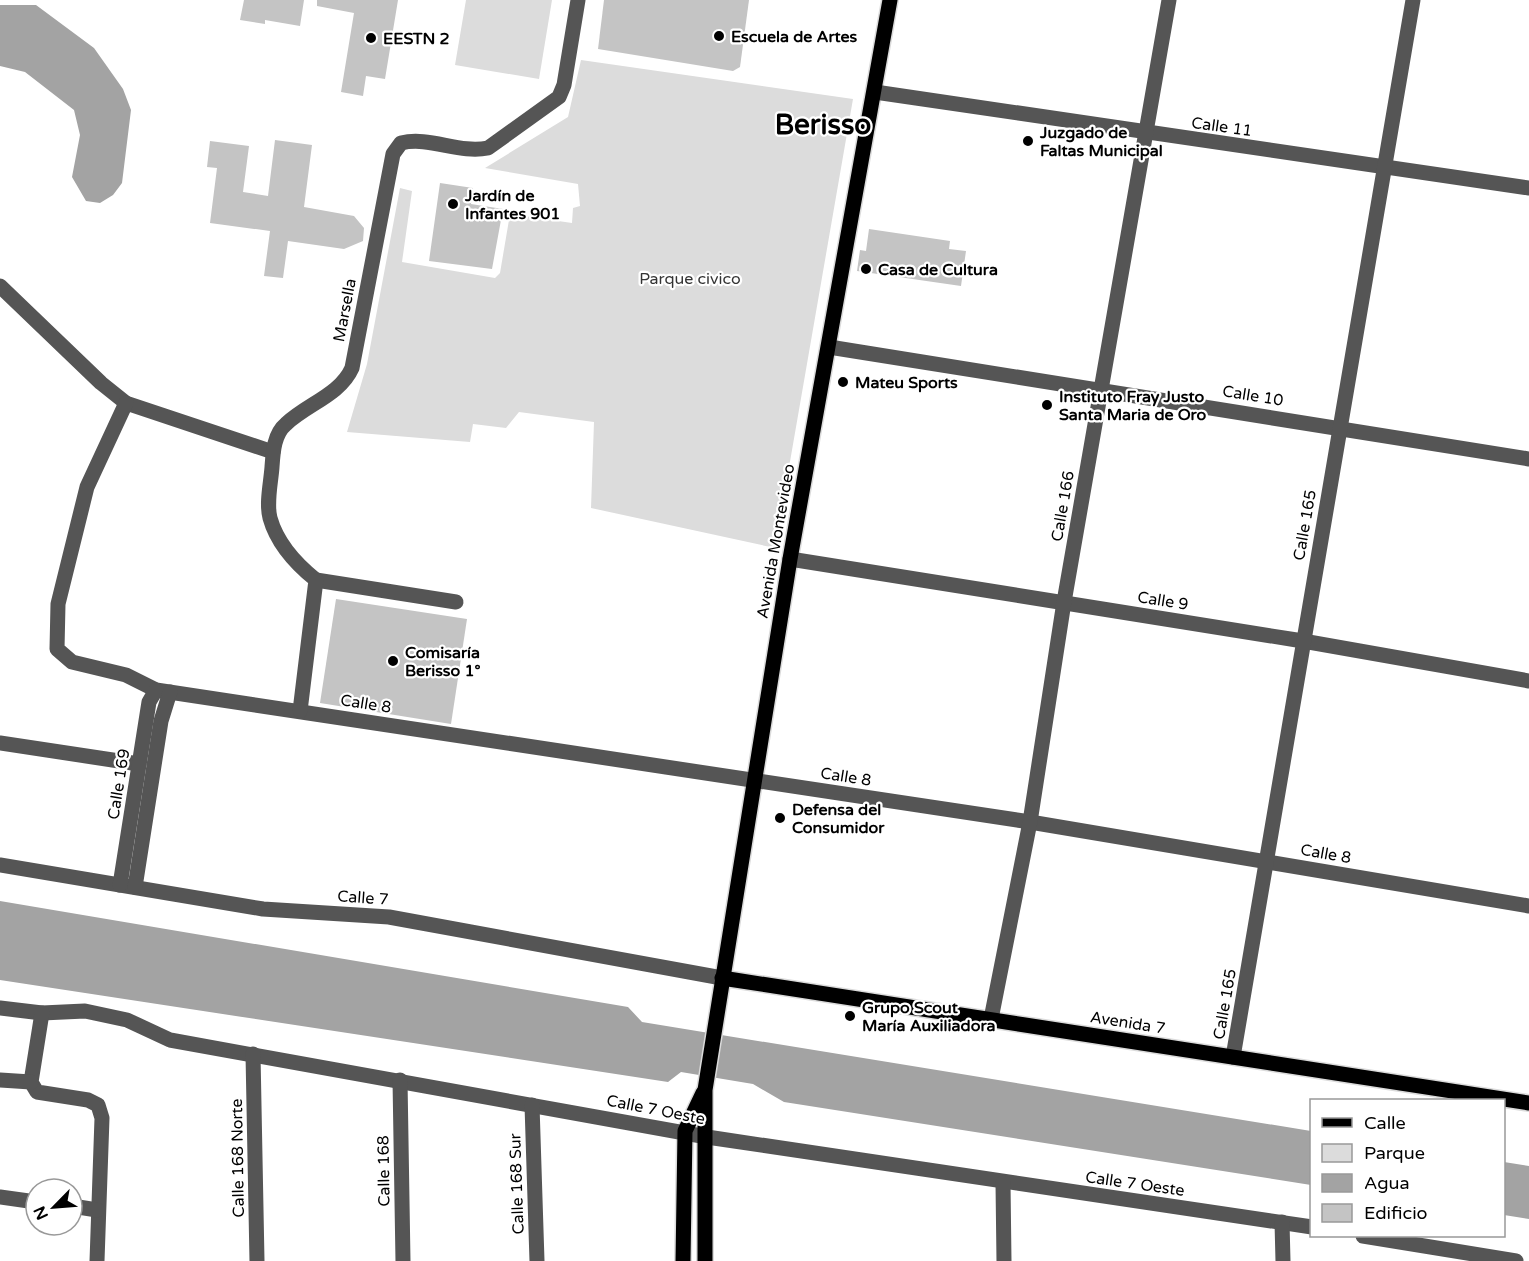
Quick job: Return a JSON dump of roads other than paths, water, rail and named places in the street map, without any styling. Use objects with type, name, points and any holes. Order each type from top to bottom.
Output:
[{"type":"main road","name":"Avenida Montevideo","points":[[705,1261],[707,1137],[705,1090],[790,559],[876,92],[890,0]]},
{"type":"main road","name":"Avenida 7","points":[[722,978],[1503,1099]]},
{"type":"main road","name":"Avenida Montevideo","points":[[683,1261],[685,1131],[705,1090]]},
{"type":"main road","name":"Avenida 7","points":[[1505,1099],[1529,1103]]},
{"type":"street","name":"Marsella","points":[[316,580],[295,563],[270,516],[273,452],[284,425],[338,387],[347,379],[352,368],[393,154],[401,143],[413,140],[475,151],[488,147],[559,97],[564,86],[578,0]]},
{"type":"street","name":"Calle 166","points":[[991,1019],[1030,822],[1100,389],[1169,0]]},
{"type":"street","name":"Calle 165","points":[[1233,1057],[1413,0]]},
{"type":"street","name":"Calle 11","points":[[876,92],[1529,188]]},
{"type":"street","points":[[0,286],[9,291],[101,383],[126,403],[273,452]]},
{"type":"street","name":"Calle 10","points":[[829,347],[1529,459]]},
{"type":"street","name":"Calle 8","points":[[126,403],[87,487],[58,604],[57,649],[72,662],[126,675],[163,691],[1030,822],[1529,906]]},
{"type":"street","name":"Calle 9","points":[[790,559],[1303,640],[1529,681]]},
{"type":"street","points":[[300,711],[316,580],[456,603]]},
{"type":"street","name":"Calle 169","points":[[128,886],[139,764],[149,702],[163,691]]},
{"type":"street","name":"Calle 169","points":[[128,886],[161,721],[163,691]]},
{"type":"street","points":[[0,742],[139,764]]},
{"type":"street","name":"Calle 7","points":[[0,866],[263,909],[389,916],[722,978]]},
{"type":"street","name":"Calle 7 Oeste","points":[[0,1008],[42,1012],[85,1011],[128,1020],[170,1040],[685,1131],[707,1137],[1003,1183],[1310,1227]]},
{"type":"street","points":[[42,1012],[31,1082],[37,1092],[88,1100],[98,1105],[102,1118],[97,1210],[98,1261]]},
{"type":"street","name":"Calle 168 Norte","points":[[253,1054],[257,1261]]},
{"type":"street","points":[[0,1080],[31,1082]]},
{"type":"street","name":"Calle 168","points":[[400,1080],[403,1261]]},
{"type":"street","name":"Calle 168 Sur","points":[[532,1105],[537,1261]]},
{"type":"street","points":[[1003,1183],[1004,1261]]},
{"type":"street","points":[[0,1197],[24,1200]]},
{"type":"street","points":[[84,1208],[97,1210]]},
{"type":"street","points":[[1282,1222],[1283,1261]]},
{"type":"street","points":[[1369,1237],[1516,1261]]},
{"type":"water","points":[[0,5],[36,5],[94,48],[123,89],[131,110],[122,183],[113,195],[100,203],[86,201],[72,177],[80,135],[74,110],[25,72],[0,66]]},
{"type":"water","points":[[0,901],[628,1007],[642,1022],[1310,1131],[1310,1185],[784,1102],[753,1084],[681,1072],[668,1082],[0,980]]},
{"type":"water","points":[[1505,1162],[1529,1166],[1529,1219],[1505,1215]]},
{"type":"place","name":"Escuela de Artes","points":[[719,36]]},
{"type":"place","name":"EESTN 2","points":[[371,38]]},
{"type":"place","name":"Juzgado de Faltas Municipal","points":[[1028,141]]},
{"type":"place","name":"Jardín de Infantes 901","points":[[453,204]]},
{"type":"place","name":"Casa de Cultura","points":[[866,269]]},
{"type":"place","name":"Mateu Sports","points":[[843,382]]},
{"type":"place","name":"Instituto Fray Justo Santa Maria de Oro","points":[[1047,405]]},
{"type":"place","name":"Comisaría Berisso 1°","points":[[393,661]]},
{"type":"place","name":"Defensa del Consumidor","points":[[780,818]]},
{"type":"place","name":"Grupo Scout María Auxiliadora","points":[[850,1016]]},
{"type":"district","name":"Berisso","points":[[823,124]]},
{"type":"park label","name":"Parque civico","points":[[690,278]]}]
